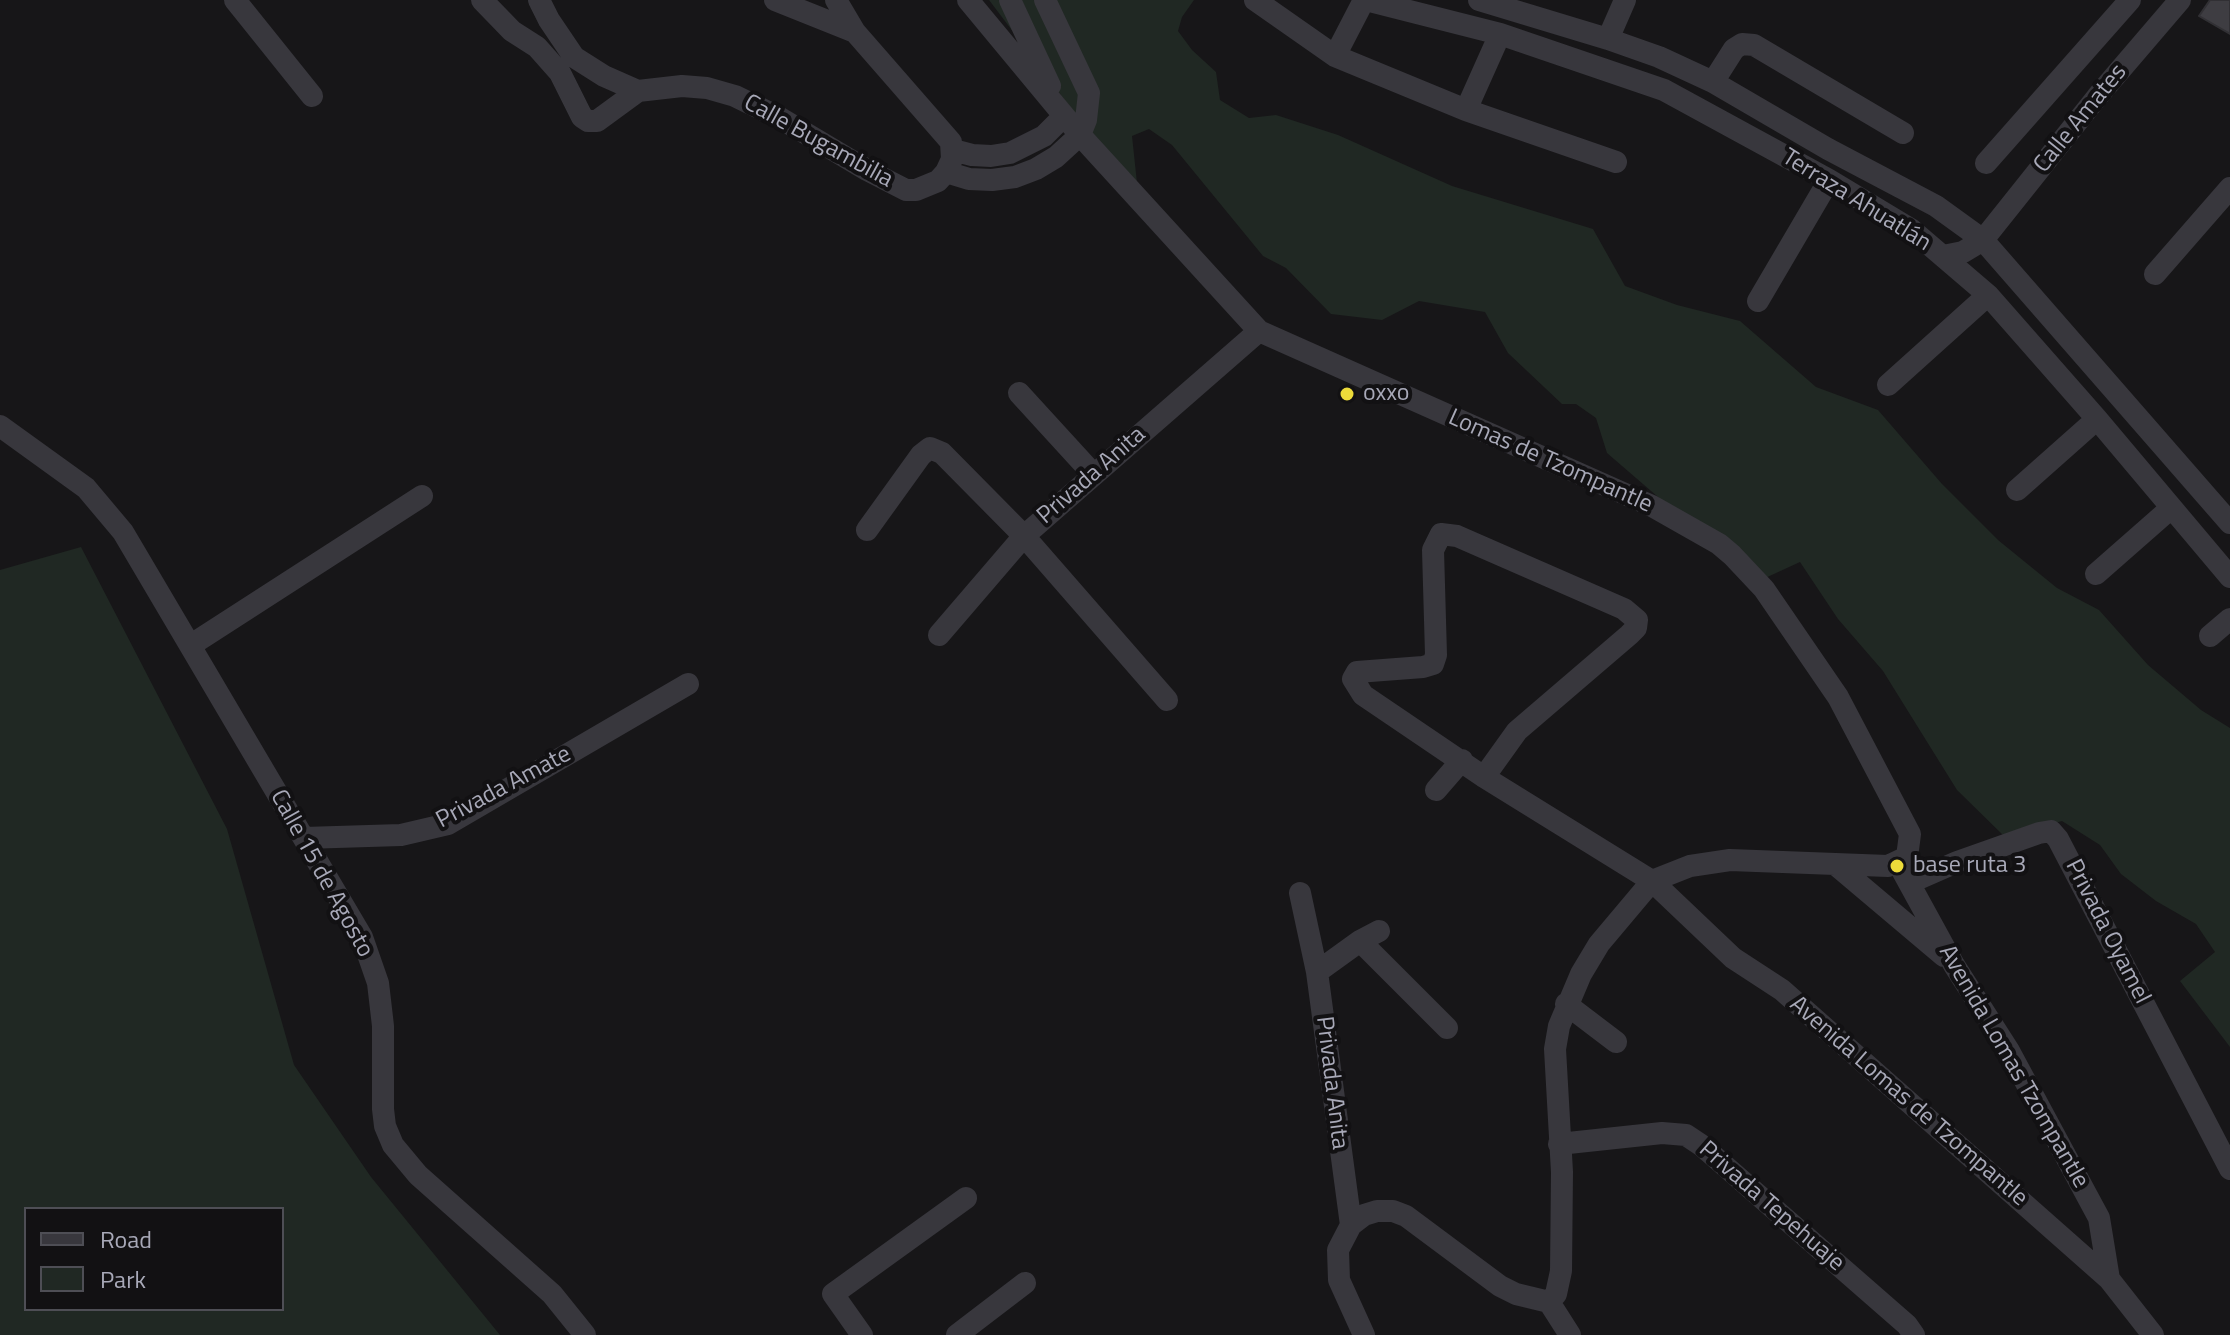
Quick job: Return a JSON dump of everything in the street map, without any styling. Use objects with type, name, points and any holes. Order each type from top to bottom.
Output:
[{"type":"street","points":[[235,0],[312,96]]},
{"type":"street","name":"Calle Bugambilia","points":[[482,0],[512,31],[567,65],[638,91]]},
{"type":"street","name":"Calle Bugambilia","points":[[539,0],[567,65],[582,117],[588,121],[597,121],[638,91],[682,86],[707,88],[735,96],[780,118],[906,190],[930,186],[950,163]]},
{"type":"street","points":[[775,0],[855,32]]},
{"type":"street","points":[[836,0],[855,32],[951,142],[950,163]]},
{"type":"street","points":[[968,0],[1064,116]]},
{"type":"street","points":[[1010,0],[1064,116]]},
{"type":"street","points":[[950,163],[969,179],[1015,177],[1056,157],[1080,135],[1086,120],[1089,93],[1045,0]]},
{"type":"street","points":[[1255,0],[1335,56],[1466,110],[1616,162]]},
{"type":"street","points":[[1335,56],[1365,0]]},
{"type":"street","name":"Terraza Ahuatlán","points":[[1365,0],[1500,34],[1664,90],[1829,180],[1912,230],[1988,295],[2230,577]]},
{"type":"street","name":"Terraza Ahuatlán","points":[[1479,0],[1659,57],[1713,82],[1828,149],[1936,206],[1983,240],[2230,523]]},
{"type":"street","points":[[1603,37],[1612,0]]},
{"type":"street","points":[[1603,37],[1625,0]]},
{"type":"street","points":[[1986,163],[2130,0]]},
{"type":"street","name":"Calle Amates","points":[[1983,240],[2097,97],[2180,0]]},
{"type":"street","points":[[1466,110],[1500,34]]},
{"type":"street","points":[[1713,82],[1734,49],[1742,44],[1754,45],[1903,133]]},
{"type":"street","points":[[950,163],[972,155],[1010,153],[1044,136],[1064,116]]},
{"type":"street","name":"Lomas de Tzompantle","points":[[1064,116],[1259,331],[1652,506],[1719,544],[1764,589],[1838,697],[1910,834],[1903,860]]},
{"type":"street","points":[[1758,301],[1829,180]]},
{"type":"street","points":[[2155,274],[2230,188]]},
{"type":"street","points":[[1912,230],[1919,219],[1936,206]]},
{"type":"street","points":[[1943,256],[1963,252],[1983,240]]},
{"type":"street","points":[[1888,385],[1988,295]]},
{"type":"street","name":"Privada Anita","points":[[939,635],[1024,536],[1259,331]]},
{"type":"street","points":[[1019,393],[1094,475]]},
{"type":"street","points":[[2017,490],[2097,419]]},
{"type":"street","name":"Calle 15 de Agosto","points":[[0,426],[86,488],[123,532],[362,937],[378,983],[383,1026],[383,1109],[385,1126],[393,1145],[418,1175],[552,1294],[585,1335]]},
{"type":"street","points":[[867,530],[921,455],[930,448],[942,453],[1024,536],[1167,700]]},
{"type":"street","points":[[191,645],[422,496]]},
{"type":"street","points":[[2096,574],[2170,509]]},
{"type":"street","name":"Avenida Lomas de Tzompantle","points":[[1484,777],[1517,731],[1629,635],[1636,628],[1637,620],[1624,609],[1449,533],[1441,534],[1433,550],[1436,655],[1433,664],[1357,672],[1353,679],[1363,695],[1484,777],[1652,881],[1733,958],[1782,990],[2109,1279],[2153,1335]]},
{"type":"street","points":[[2210,636],[2230,619]]},
{"type":"street","name":"Privada Amate","points":[[304,838],[401,835],[448,824],[688,684]]},
{"type":"street","points":[[1436,790],[1462,760]]},
{"type":"street","name":"Privada Oyamel","points":[[1909,883],[1957,862],[2051,831],[2058,839],[2230,1169]]},
{"type":"street","points":[[1549,1302],[1556,1294],[1561,1271],[1562,1172],[1555,1049],[1566,1004],[1599,944],[1652,881],[1690,866],[1720,861],[1888,866],[1903,860]]},
{"type":"street","name":"Avenida Lomas Tzompantle","points":[[1903,860],[1909,883],[1954,965],[2009,1051],[2099,1218],[2109,1279]]},
{"type":"street","points":[[1835,864],[1954,965]]},
{"type":"street","name":"Privada Anita","points":[[1300,893],[1317,972],[1351,1225]]},
{"type":"street","points":[[1317,972],[1369,936],[1447,1028]]},
{"type":"street","points":[[1566,1004],[1616,1042]]},
{"type":"street","name":"Privada Tepehuaje","points":[[1559,1144],[1662,1133],[1686,1135],[1907,1325],[1914,1335]]},
{"type":"street","points":[[862,1335],[833,1294],[966,1198]]},
{"type":"street","points":[[1364,1335],[1339,1280],[1338,1250],[1351,1225],[1364,1215],[1377,1211],[1393,1211],[1406,1216],[1500,1286],[1533,1300],[1549,1302]]},
{"type":"street","points":[[957,1335],[1025,1283]]},
{"type":"street","points":[[1549,1302],[1570,1335]]},
{"type":"green space","points":[[989,0],[1194,0],[1182,17],[1178,31],[1192,50],[1216,72],[1220,100],[1249,118],[1276,115],[1338,135],[1452,186],[1593,229],[1625,286],[1677,305],[1740,321],[1816,387],[1878,410],[1942,484],[1998,540],[2057,588],[2099,610],[2148,665],[2201,710],[2230,728],[2230,1047],[2180,981],[2215,952],[2196,924],[2156,901],[2121,874],[2100,845],[2062,821],[2005,837],[1957,790],[1883,671],[1838,619],[1800,562],[1763,579],[1665,503],[1607,453],[1596,418],[1576,404],[1562,404],[1508,353],[1485,312],[1419,301],[1382,320],[1331,314],[1286,268],[1263,256],[1172,145],[1149,129],[1132,136],[1137,183],[1108,157]]},
{"type":"green space","points":[[81,547],[227,829],[294,1065],[371,1177],[500,1335],[0,1335],[0,570]]},
{"type":"building","points":[[2210,0],[2230,0],[2230,34],[2199,16]]},
{"type":"place","name":"oxxo","points":[[1347,394]]},
{"type":"place","name":"base ruta 3","points":[[1897,866]]}]
